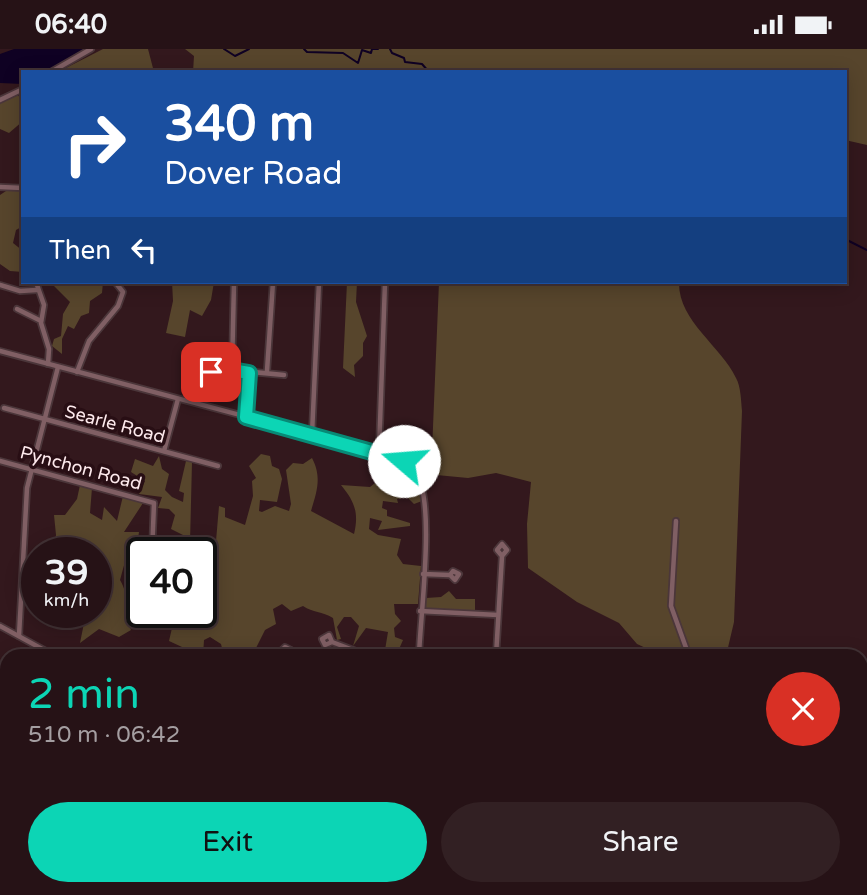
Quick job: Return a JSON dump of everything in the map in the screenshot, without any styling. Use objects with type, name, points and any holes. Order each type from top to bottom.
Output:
[{"type":"street","points":[[54,70],[91,49]]},
{"type":"street","points":[[0,100],[21,92]]},
{"type":"street","points":[[0,187],[21,188]]},
{"type":"street","points":[[36,284],[44,305],[41,321],[49,349],[48,364]]},
{"type":"street","points":[[77,372],[89,341],[121,301],[123,292],[117,284]]},
{"type":"street","points":[[232,370],[234,284]]},
{"type":"street","points":[[267,372],[273,284]]},
{"type":"street","points":[[312,434],[319,284]]},
{"type":"street","points":[[379,452],[385,284]]},
{"type":"street","points":[[0,285],[20,291],[37,290]]},
{"type":"street","points":[[17,309],[41,321]]},
{"type":"street","points":[[0,351],[379,452],[408,463],[419,478],[424,493],[419,649]]},
{"type":"street","points":[[19,636],[25,501],[58,367]]},
{"type":"street","points":[[211,372],[232,370],[284,375]]},
{"type":"street","points":[[246,417],[249,373]]},
{"type":"street","points":[[164,451],[178,399]]},
{"type":"street","name":"Searle Road","points":[[4,408],[218,467]]},
{"type":"street","name":"Pynchon Road","points":[[0,461],[154,503],[153,537]]},
{"type":"street","points":[[676,521],[671,606],[686,649]]},
{"type":"street","points":[[496,649],[502,556]]},
{"type":"street","points":[[423,574],[450,575]]},
{"type":"street","points":[[421,611],[498,615]]},
{"type":"street","points":[[0,626],[42,649]]},
{"type":"street","points":[[332,642],[350,649]]},
{"type":"shaded area","points":[[14,49],[84,49],[48,70],[21,70],[21,84],[0,83],[0,54]]},
{"type":"shaded area","points":[[103,49],[148,49],[153,70],[62,70]]},
{"type":"shaded area","points":[[185,49],[867,49],[867,145],[847,140],[847,70],[193,70],[194,56]]},
{"type":"shaded area","points":[[17,95],[21,98],[21,123],[9,133],[0,129],[0,103]]},
{"type":"shaded area","points":[[6,191],[21,191],[21,227],[16,230],[13,243],[21,249],[21,272],[10,271],[0,264],[0,195]]},
{"type":"shaded area","points":[[52,284],[103,284],[102,293],[90,301],[89,313],[81,316],[74,329],[68,326],[62,339],[62,354],[52,346],[54,339],[61,336],[63,314],[70,302]]},
{"type":"shaded area","points":[[172,284],[214,284],[211,300],[202,316],[190,310],[185,337],[166,333],[173,301]]},
{"type":"shaded area","points":[[347,284],[357,284],[356,302],[367,336],[363,343],[363,356],[354,365],[355,377],[343,368]]},
{"type":"shaded area","points":[[439,284],[679,284],[685,309],[729,366],[738,382],[740,394],[742,411],[734,622],[728,649],[648,649],[637,644],[619,623],[577,602],[528,568],[527,524],[531,482],[496,473],[468,478],[426,474],[432,451]]},
{"type":"shaded area","points":[[261,454],[270,456],[272,466],[279,469],[282,479],[277,502],[260,500],[259,511],[275,506],[289,511],[291,504],[286,470],[293,463],[303,464],[312,458],[318,478],[311,511],[354,534],[355,508],[341,485],[370,487],[375,483],[383,488],[392,485],[397,469],[407,476],[411,486],[420,486],[422,501],[414,504],[407,497],[397,499],[398,503],[383,501],[382,508],[387,510],[387,516],[410,523],[410,526],[378,530],[382,521],[370,518],[369,529],[378,535],[401,539],[397,555],[403,564],[421,566],[418,604],[394,604],[395,614],[401,621],[394,628],[395,637],[403,640],[399,649],[385,649],[388,632],[366,628],[353,646],[359,626],[351,617],[344,617],[337,627],[341,639],[337,640],[333,618],[303,606],[291,611],[282,604],[273,609],[276,624],[265,630],[256,649],[222,649],[221,644],[210,637],[204,640],[203,649],[182,649],[169,641],[172,628],[217,628],[216,537],[219,506],[225,508],[225,517],[245,525],[253,496],[252,481],[256,478],[249,466]]},
{"type":"shaded area","points":[[159,456],[162,469],[169,474],[165,490],[183,502],[184,493],[179,491],[186,461],[192,462],[190,537],[183,537],[171,529],[175,515],[169,509],[158,508],[162,497],[139,494],[145,481],[131,472],[135,459],[153,466]]},
{"type":"shaded area","points":[[80,485],[92,488],[90,513],[102,520],[104,507],[117,521],[123,496],[143,503],[124,532],[139,532],[138,537],[126,537],[126,558],[120,580],[125,591],[126,628],[131,630],[119,637],[99,629],[80,643],[83,628],[112,628],[112,537],[56,537],[54,515],[65,515],[77,499]]},
{"type":"shaded area","points":[[449,591],[456,599],[475,599],[475,611],[426,608],[426,598],[441,597]]},
{"type":"waterway","points":[[224,49],[235,56],[249,49]]},
{"type":"waterway","points":[[304,49],[307,52],[343,53],[358,63],[362,50],[371,53],[372,49],[378,49]]},
{"type":"waterway","points":[[390,49],[392,53],[404,58],[405,62],[422,64],[427,70]]},
{"type":"waterway","points":[[847,240],[867,250]]},
{"type":"route","points":[[211,372],[232,370],[249,373],[246,417],[404,461]]}]
